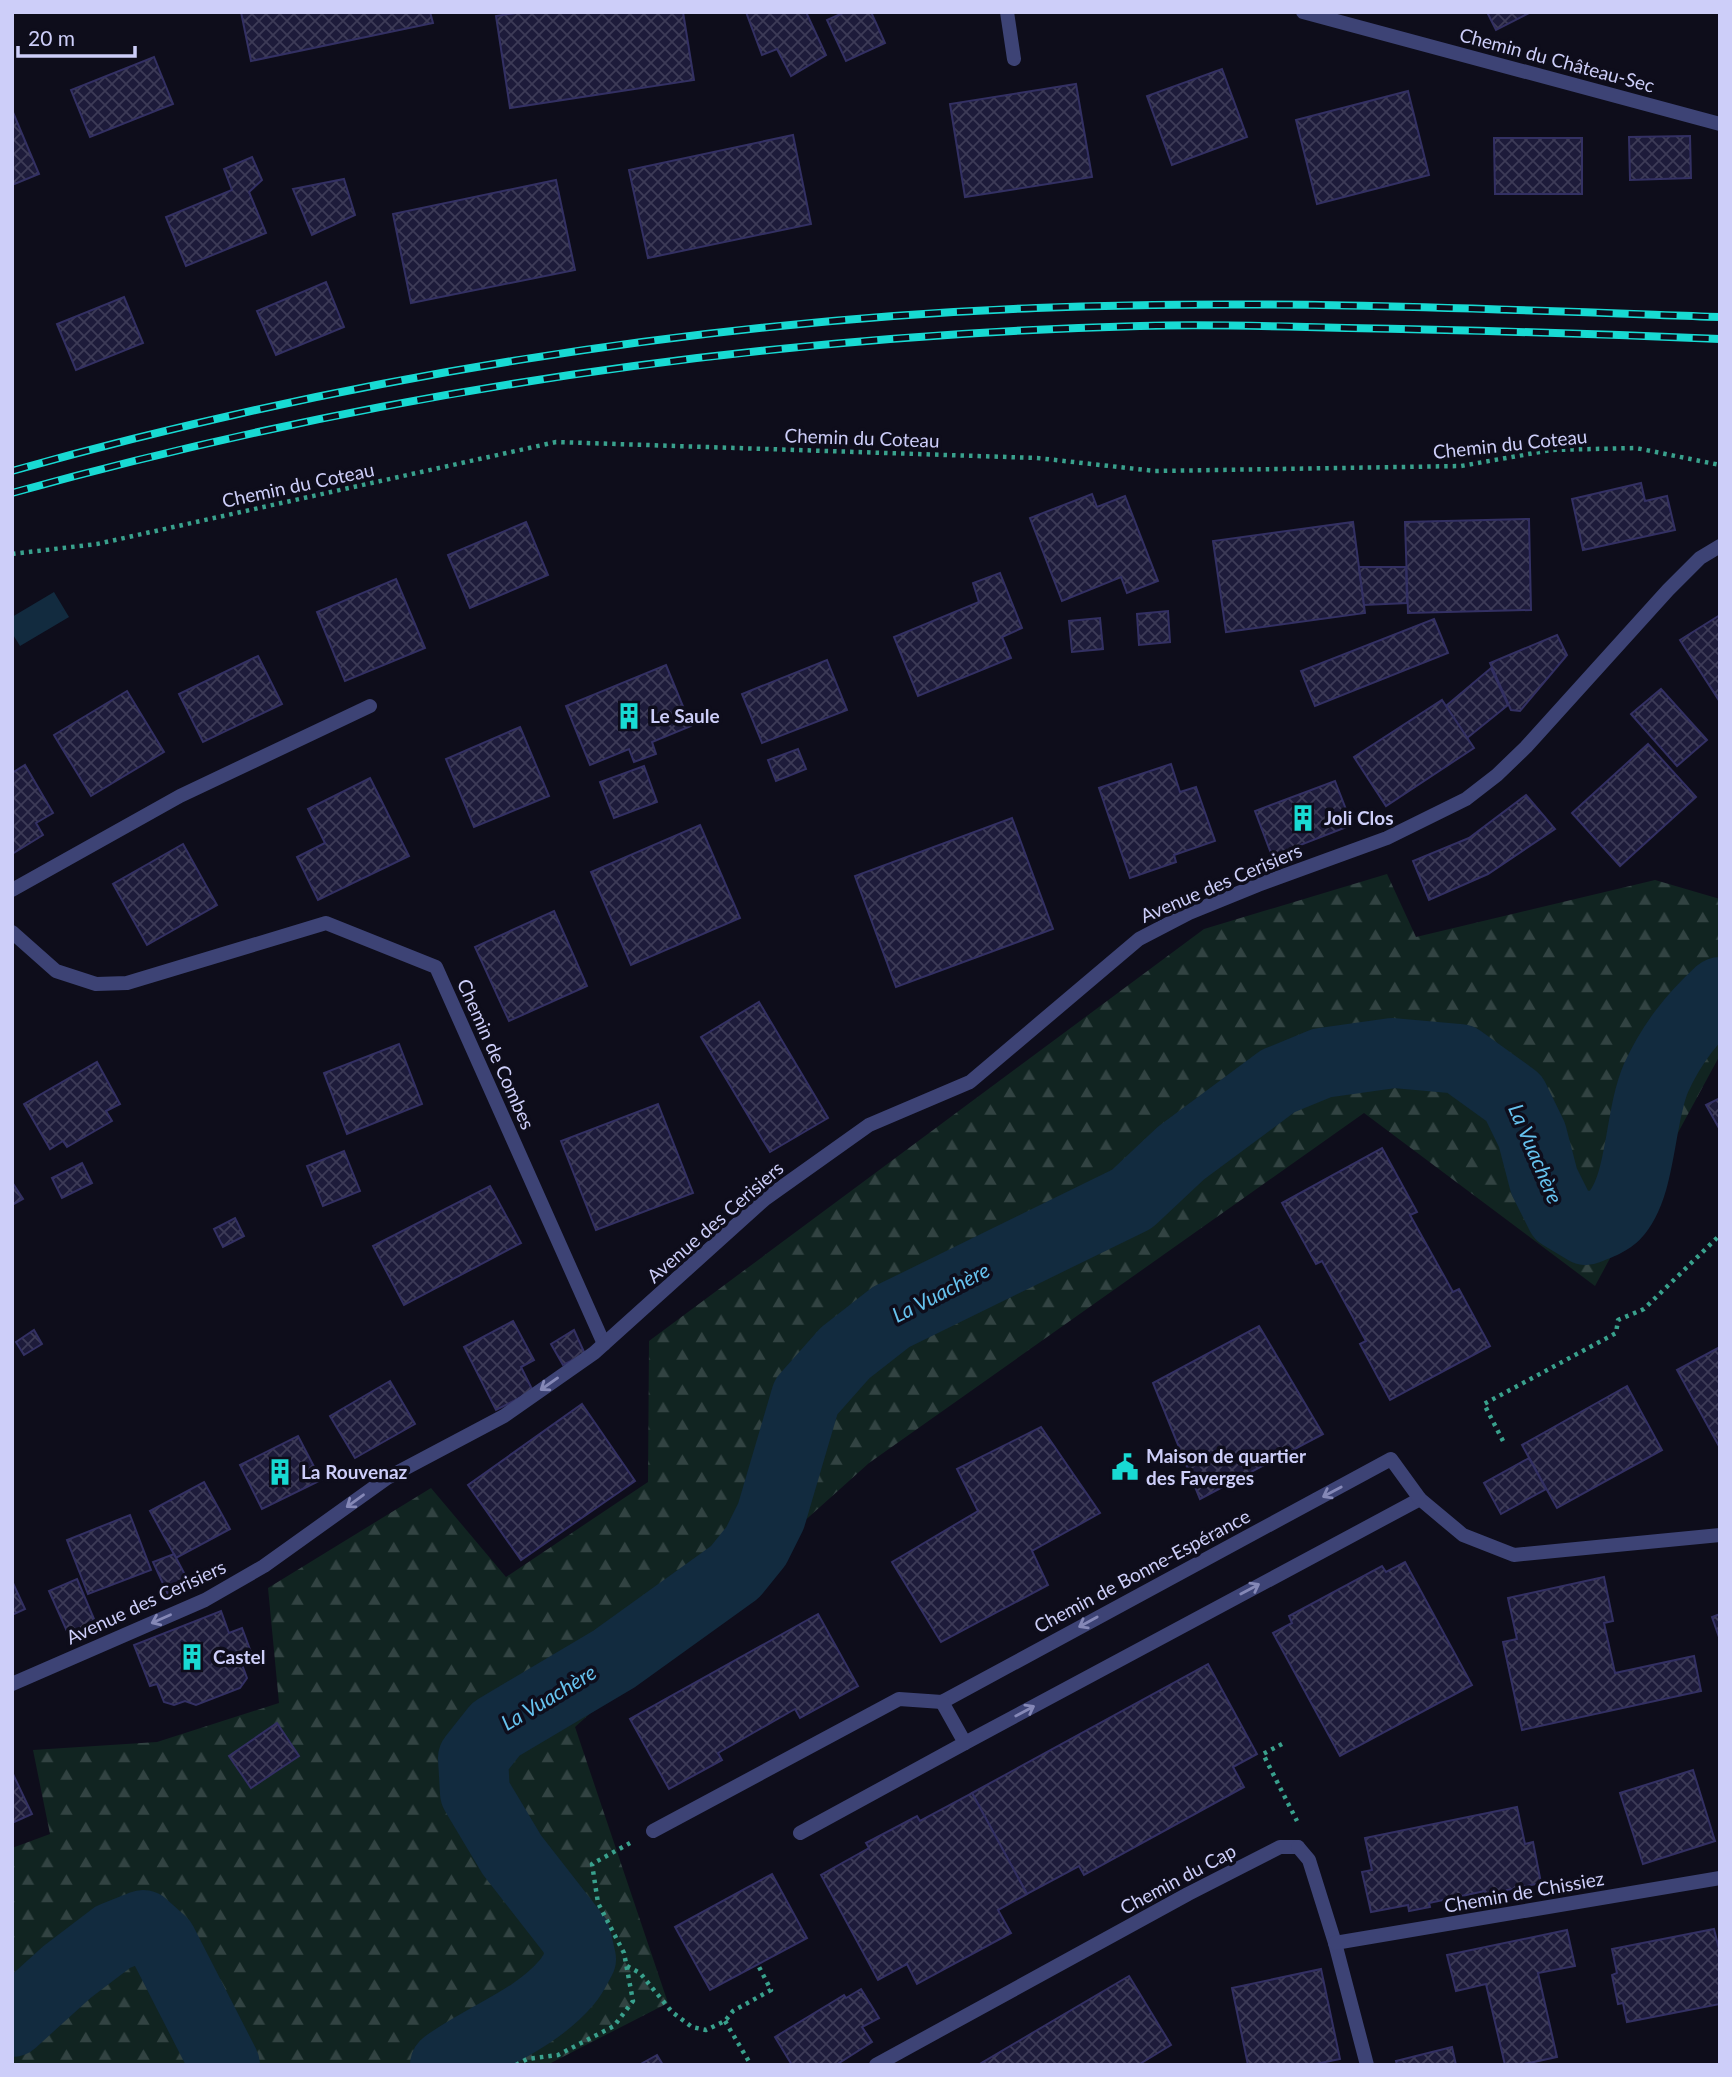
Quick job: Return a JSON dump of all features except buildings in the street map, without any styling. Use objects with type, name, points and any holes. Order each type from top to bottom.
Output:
[{"type":"street","points":[[1007,12],[1014,60]]},
{"type":"street","name":"Chemin du Château-Sec","points":[[1303,12],[1720,124]]},
{"type":"street","name":"Avenue des Cerisiers","points":[[12,1684],[205,1600],[264,1566],[387,1478],[504,1416],[604,1344],[765,1199],[869,1125],[970,1082],[1139,939],[1189,913],[1387,838],[1466,799],[1497,775],[1526,747],[1700,558],[1720,546]]},
{"type":"street","points":[[12,890],[180,796],[370,706]]},
{"type":"street","name":"Chemin de Combes","points":[[12,932],[56,971],[96,984],[127,983],[326,923],[436,967],[604,1344]]},
{"type":"street","name":"Chemin de Bonne-Espérance","points":[[942,1702],[1391,1459],[1420,1499],[1463,1535],[1514,1555],[1720,1535]]},
{"type":"street","points":[[800,1833],[1420,1499]]},
{"type":"street","points":[[653,1831],[899,1699],[942,1702],[965,1743]]},
{"type":"street","name":"Chemin du Cap","points":[[876,2065],[1280,1847],[1298,1847],[1309,1860],[1335,1943],[1367,2065]]},
{"type":"street","name":"Chemin de Chissiez","points":[[1335,1943],[1720,1878]]},
{"type":"path","name":"Chemin du Coteau","points":[[12,554],[97,544],[556,442],[1037,458],[1156,471],[1461,466],[1551,450],[1636,448],[1720,465]]},
{"type":"path","points":[[1503,1441],[1484,1404],[1616,1333],[1618,1320],[1644,1309],[1720,1236]]},
{"type":"path","points":[[1282,1744],[1263,1754],[1297,1818]]},
{"type":"path","points":[[516,2065],[527,2059],[558,2055],[614,2026],[633,2001],[624,1953],[598,1903],[592,1864],[653,1831]]},
{"type":"path","points":[[626,1966],[640,1973],[673,2012],[692,2027],[706,2030],[725,2021],[733,2011],[771,1990],[758,1965]]},
{"type":"path","points":[[725,2021],[751,2065]]},
{"type":"green space","points":[[1387,874],[1416,937],[1655,880],[1720,899],[1720,1055],[1595,1286],[1364,1113],[869,1463],[575,1727],[668,2003],[547,2065],[12,2065],[12,1848],[50,1834],[33,1750],[157,1742],[279,1703],[268,1588],[431,1488],[506,1577],[648,1482],[649,1341],[1204,929]]},
{"type":"water","points":[[54,592],[69,617],[20,646],[12,633],[12,617]]},
{"type":"waterway","name":"La Vuachère","points":[[445,2065],[540,2007],[567,1982],[581,1959],[576,1937],[512,1855],[475,1793],[473,1758],[496,1729],[614,1659],[735,1572],[756,1546],[771,1516],[806,1397],[845,1353],[891,1317],[1132,1199],[1181,1153],[1278,1081],[1322,1063],[1393,1053],[1460,1059],[1514,1098],[1532,1135],[1544,1181],[1561,1215],[1586,1230],[1601,1224],[1615,1215],[1630,1187],[1650,1094],[1656,1078],[1684,1032],[1700,1011],[1720,992]]},
{"type":"waterway","name":"La Vuachère","points":[[12,2022],[67,1972],[113,1937],[143,1925],[162,1942],[225,2065]]},
{"type":"railway","points":[[12,471],[136,438],[390,382],[649,341],[779,326],[1036,308],[1207,304],[1378,306],[1720,317]]},
{"type":"railway","points":[[12,493],[150,457],[290,425],[430,398],[713,356],[855,342],[997,332],[1192,325],[1720,339]]},
{"type":"place","name":"Le Saule","points":[[629,716]]},
{"type":"place","name":"Joli Clos","points":[[1303,818]]},
{"type":"place","name":"Maison de quartier des Faverges","points":[[1125,1467]]},
{"type":"place","name":"La Rouvenaz","points":[[280,1472]]},
{"type":"place","name":"Castel","points":[[192,1657]]}]
